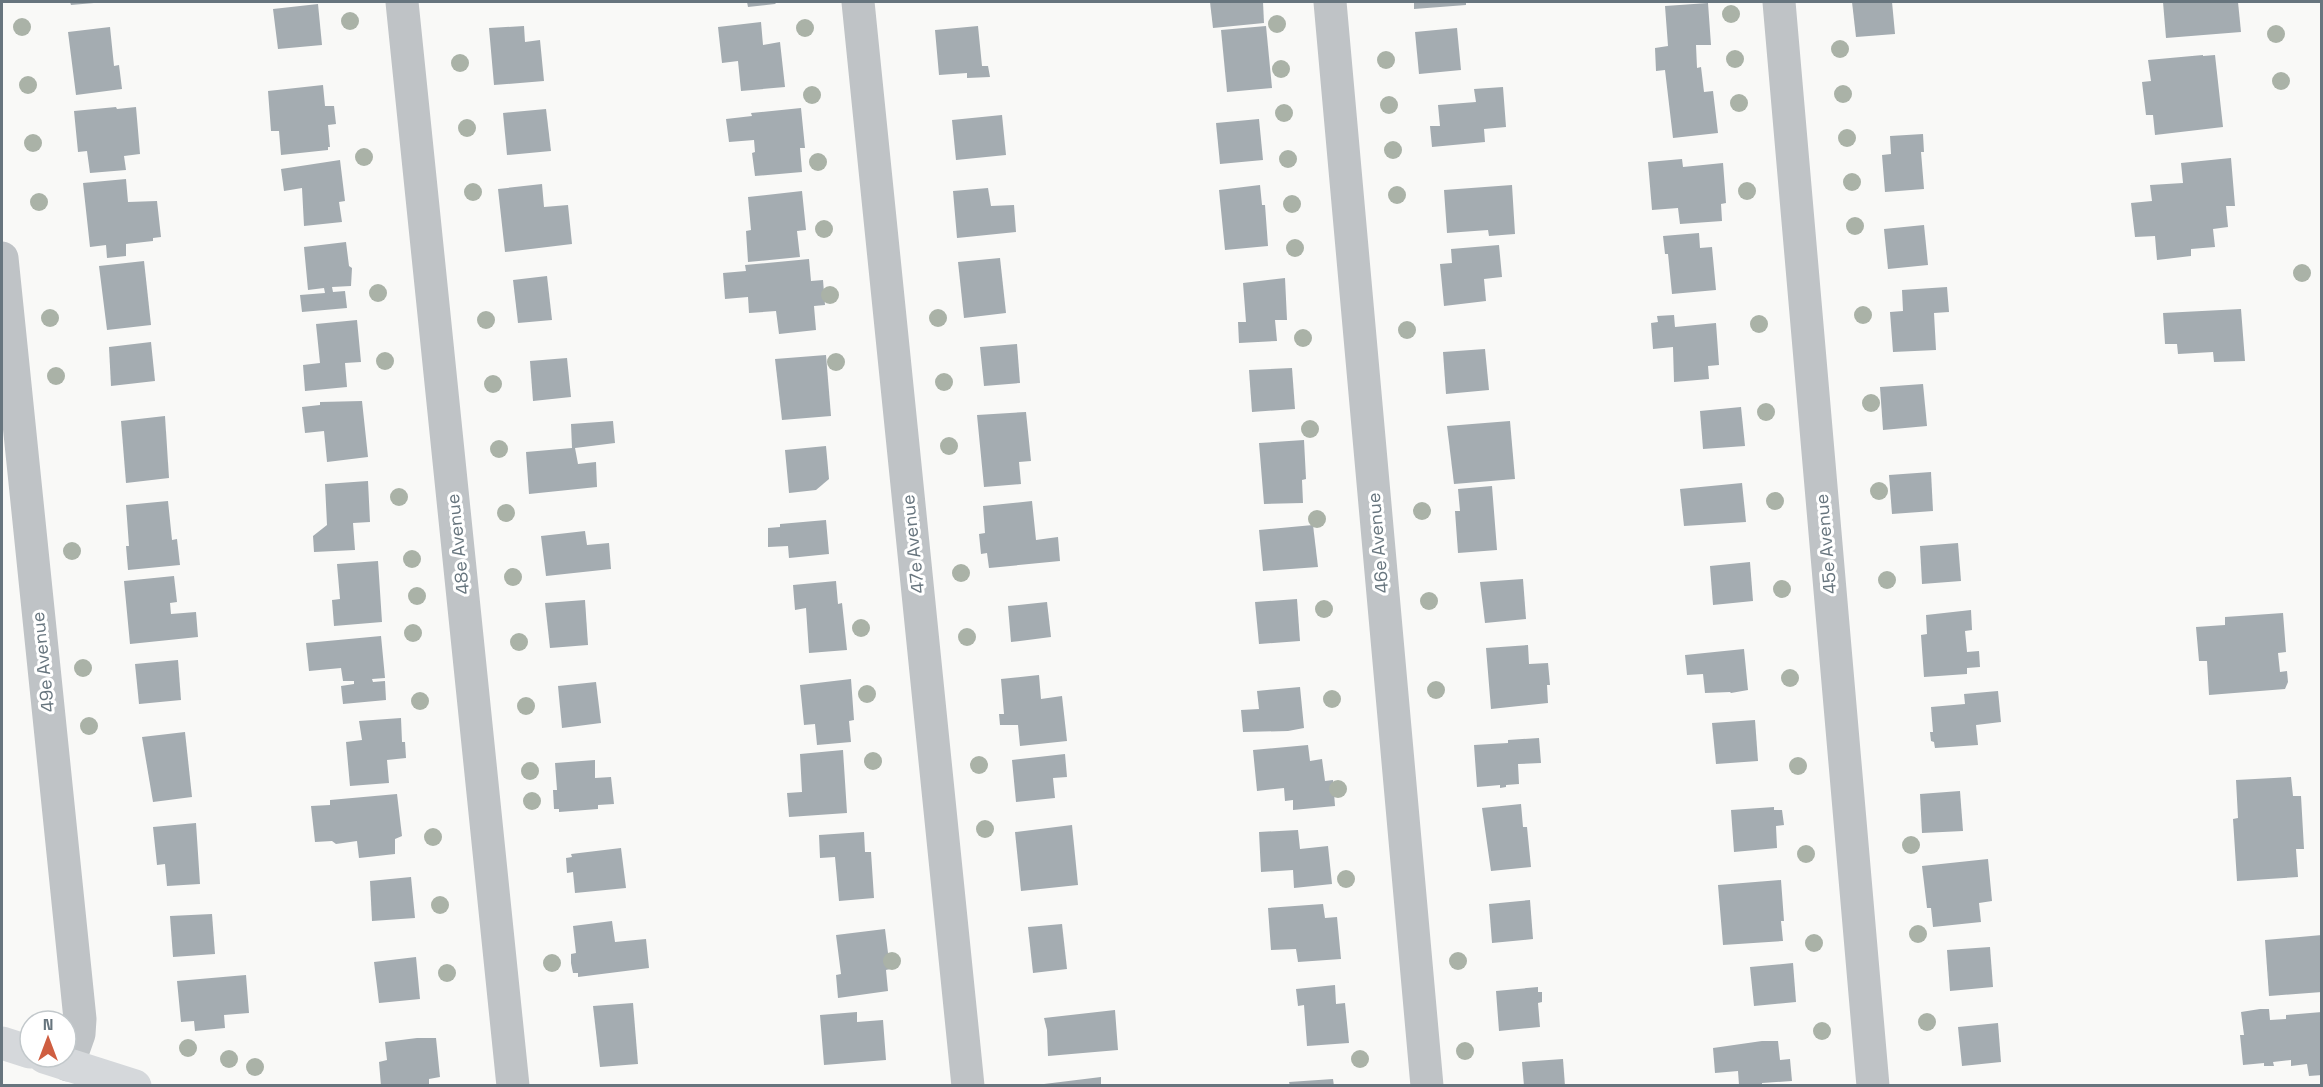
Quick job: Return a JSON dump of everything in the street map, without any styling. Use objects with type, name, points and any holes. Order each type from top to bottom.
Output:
[{"type":"main road","points":[[2,1043],[18,1048]]},
{"type":"main road","points":[[78,1068],[135,1086]]},
{"type":"street","name":"48e Avenue","points":[[402,2],[513,1086]]},
{"type":"street","name":"47e Avenue","points":[[858,2],[968,1086]]},
{"type":"street","name":"46e Avenue","points":[[1330,2],[1427,1086]]},
{"type":"street","name":"45e Avenue","points":[[1779,2],[1874,1086]]},
{"type":"street","name":"49e Avenue","points":[[2,258],[80,1018],[78,1035]]},
{"type":"building","points":[[70,2],[94,2],[94,3],[71,5]]},
{"type":"building","points":[[747,2],[777,2],[748,7]]},
{"type":"building","points":[[1210,2],[1263,2],[1264,23],[1213,28]]},
{"type":"building","points":[[1414,2],[1466,2],[1466,5],[1414,9]]},
{"type":"building","points":[[1852,2],[1892,2],[1895,34],[1856,37]]},
{"type":"building","points":[[2163,2],[2238,2],[2241,32],[2166,38]]},
{"type":"building","points":[[1708,3],[1711,45],[1696,45],[1697,68],[1701,67],[1704,92],[1713,91],[1718,133],[1673,138],[1665,70],[1656,71],[1655,48],[1668,46],[1665,6]]},
{"type":"building","points":[[318,4],[322,45],[278,49],[273,9]]},
{"type":"building","points":[[761,22],[763,45],[780,42],[785,87],[741,91],[738,61],[722,63],[718,27]]},
{"type":"building","points":[[524,26],[525,42],[540,40],[544,81],[494,85],[489,28]]},
{"type":"building","points":[[978,26],[982,66],[988,66],[990,77],[967,78],[967,73],[939,75],[935,30]]},
{"type":"building","points":[[1266,26],[1272,88],[1227,92],[1221,30]]},
{"type":"building","points":[[110,27],[114,66],[119,65],[122,89],[76,95],[68,32]]},
{"type":"building","points":[[1457,28],[1461,70],[1419,74],[1415,32]]},
{"type":"building","points":[[2215,55],[2223,127],[2155,135],[2153,115],[2146,115],[2142,82],[2151,81],[2148,60]]},
{"type":"building","points":[[323,85],[325,106],[334,106],[336,124],[328,125],[330,147],[328,150],[281,155],[279,131],[271,131],[268,91]]},
{"type":"building","points":[[1503,87],[1506,127],[1484,129],[1485,142],[1432,147],[1430,126],[1440,126],[1438,105],[1476,102],[1474,89]]},
{"type":"building","points":[[116,107],[117,109],[136,107],[140,154],[124,156],[126,170],[90,173],[87,151],[78,152],[74,111]]},
{"type":"building","points":[[801,108],[805,148],[800,148],[802,172],[755,176],[752,153],[755,152],[754,140],[729,142],[726,119],[752,116],[751,113]]},
{"type":"building","points":[[546,109],[551,151],[507,155],[503,113]]},
{"type":"building","points":[[1002,115],[1006,155],[956,160],[952,120]]},
{"type":"building","points":[[1259,119],[1263,160],[1220,164],[1216,123]]},
{"type":"building","points":[[1923,134],[1924,152],[1921,152],[1924,189],[1885,192],[1882,155],[1891,154],[1890,136]]},
{"type":"building","points":[[2231,158],[2235,206],[2226,206],[2228,227],[2213,229],[2215,247],[2191,249],[2191,256],[2157,260],[2155,236],[2135,237],[2131,203],[2152,201],[2150,185],[2183,183],[2181,163]]},
{"type":"building","points":[[1682,159],[1683,167],[1723,163],[1726,203],[1721,204],[1722,221],[1680,224],[1678,208],[1652,210],[1648,162]]},
{"type":"building","points":[[340,160],[345,201],[339,202],[342,222],[304,226],[302,188],[284,191],[281,169]]},
{"type":"building","points":[[126,179],[128,202],[157,201],[161,237],[153,238],[153,241],[126,244],[126,256],[107,258],[106,245],[90,247],[83,183]]},
{"type":"building","points":[[542,184],[544,207],[568,205],[572,244],[505,252],[498,189]]},
{"type":"building","points":[[1260,185],[1262,205],[1265,205],[1268,246],[1225,250],[1219,190]]},
{"type":"building","points":[[1512,185],[1515,234],[1489,236],[1488,230],[1447,233],[1444,190]]},
{"type":"building","points":[[988,188],[991,206],[1014,205],[1016,232],[957,238],[953,191]]},
{"type":"building","points":[[802,191],[806,230],[797,231],[800,257],[748,262],[746,231],[751,230],[748,197]]},
{"type":"building","points":[[1924,225],[1928,265],[1888,269],[1884,229]]},
{"type":"building","points":[[1699,233],[1700,248],[1712,247],[1716,290],[1672,294],[1668,254],[1665,254],[1663,236]]},
{"type":"building","points":[[346,242],[349,266],[352,268],[351,286],[332,287],[333,292],[345,291],[347,308],[302,312],[300,295],[325,293],[324,288],[308,290],[304,247]]},
{"type":"building","points":[[1499,245],[1502,277],[1484,279],[1486,301],[1444,306],[1440,264],[1452,263],[1451,249]]},
{"type":"building","points":[[1000,258],[1006,313],[964,318],[958,262]]},
{"type":"building","points":[[809,259],[811,281],[823,280],[825,305],[814,306],[816,330],[779,334],[776,311],[749,313],[748,297],[725,299],[723,273],[746,271],[745,265]]},
{"type":"building","points":[[144,261],[151,325],[107,330],[99,266]]},
{"type":"building","points":[[547,276],[552,320],[518,323],[513,280]]},
{"type":"building","points":[[1285,278],[1287,320],[1275,320],[1277,341],[1239,343],[1238,322],[1246,322],[1243,283]]},
{"type":"building","points":[[1947,287],[1949,312],[1934,313],[1936,350],[1893,352],[1890,312],[1903,311],[1902,290]]},
{"type":"building","points":[[2241,309],[2245,361],[2214,362],[2213,352],[2178,354],[2177,344],[2165,344],[2163,313]]},
{"type":"building","points":[[1674,315],[1675,327],[1716,323],[1719,365],[1708,366],[1709,379],[1674,382],[1673,347],[1653,349],[1651,323],[1658,322],[1657,316]]},
{"type":"building","points":[[357,320],[361,362],[345,363],[347,387],[305,391],[303,365],[320,363],[316,324]]},
{"type":"building","points":[[151,342],[155,381],[111,386],[109,347]]},
{"type":"building","points":[[1017,344],[1020,383],[984,386],[980,347]]},
{"type":"building","points":[[1485,349],[1489,390],[1446,394],[1443,352]]},
{"type":"building","points":[[826,355],[831,416],[782,420],[775,359]]},
{"type":"building","points":[[567,358],[571,397],[533,401],[530,361]]},
{"type":"building","points":[[1292,368],[1295,409],[1252,412],[1249,370]]},
{"type":"building","points":[[1923,384],[1927,426],[1883,430],[1880,387]]},
{"type":"building","points":[[362,401],[368,457],[327,462],[324,431],[305,433],[302,407],[320,405],[320,402]]},
{"type":"building","points":[[1741,407],[1745,446],[1703,449],[1700,411]]},
{"type":"building","points":[[1026,412],[1031,461],[1019,462],[1021,484],[984,487],[977,415]]},
{"type":"building","points":[[165,416],[169,478],[126,483],[121,421]]},
{"type":"building","points":[[613,421],[615,443],[575,448],[578,464],[596,462],[597,487],[529,494],[526,452],[572,448],[571,424]]},
{"type":"building","points":[[1510,421],[1515,479],[1454,484],[1447,426]]},
{"type":"building","points":[[1304,440],[1306,479],[1302,480],[1303,503],[1264,504],[1259,443]]},
{"type":"building","points":[[826,446],[829,479],[816,490],[789,493],[785,450]]},
{"type":"building","points":[[1931,472],[1933,511],[1892,514],[1889,475]]},
{"type":"building","points":[[368,481],[370,522],[353,523],[355,550],[314,552],[313,536],[327,525],[325,484]]},
{"type":"building","points":[[1742,483],[1746,522],[1684,526],[1680,489]]},
{"type":"building","points":[[1492,486],[1497,550],[1458,553],[1455,511],[1460,511],[1458,489]]},
{"type":"building","points":[[168,501],[172,540],[177,539],[180,565],[128,570],[126,505]]},
{"type":"building","points":[[1032,501],[1036,540],[1058,537],[1060,561],[989,568],[987,553],[981,554],[979,534],[985,533],[983,506]]},
{"type":"building","points":[[826,520],[829,554],[789,558],[788,546],[768,547],[768,528],[780,527],[780,524]]},
{"type":"building","points":[[1313,525],[1318,567],[1263,571],[1259,530]]},
{"type":"building","points":[[585,531],[587,545],[609,543],[611,569],[546,576],[541,536]]},
{"type":"building","points":[[1958,543],[1961,581],[1922,584],[1920,546]]},
{"type":"building","points":[[378,561],[382,622],[334,626],[332,600],[340,599],[337,564]]},
{"type":"building","points":[[1750,562],[1753,601],[1713,605],[1710,566]]},
{"type":"building","points":[[174,576],[177,602],[170,603],[171,614],[196,612],[198,637],[130,644],[124,581]]},
{"type":"building","points":[[1523,579],[1526,619],[1485,623],[1480,582]]},
{"type":"building","points":[[836,581],[838,604],[842,603],[847,650],[809,653],[806,608],[795,610],[793,585]]},
{"type":"building","points":[[1297,599],[1300,641],[1259,644],[1255,602]]},
{"type":"building","points":[[585,600],[588,645],[550,648],[545,603]]},
{"type":"building","points":[[1047,602],[1051,637],[1011,642],[1008,606]]},
{"type":"building","points":[[1971,610],[1972,630],[1965,631],[1967,652],[1979,651],[1980,667],[1967,668],[1967,674],[1924,677],[1921,635],[1927,634],[1926,615]]},
{"type":"building","points":[[2283,613],[2286,652],[2278,653],[2280,672],[2287,671],[2288,682],[2285,689],[2209,695],[2207,661],[2199,661],[2196,627],[2225,625],[2225,617]]},
{"type":"building","points":[[381,636],[385,678],[372,679],[373,682],[385,681],[386,700],[343,704],[341,686],[354,684],[354,681],[343,681],[341,668],[309,671],[306,643]]},
{"type":"building","points":[[1528,645],[1529,664],[1548,663],[1550,685],[1547,685],[1548,703],[1491,709],[1486,648]]},
{"type":"building","points":[[1744,649],[1748,690],[1731,693],[1705,693],[1703,674],[1687,675],[1685,655]]},
{"type":"building","points":[[178,660],[181,700],[139,704],[135,664]]},
{"type":"building","points":[[1039,675],[1041,699],[1062,696],[1067,741],[1020,746],[1018,725],[1000,725],[999,714],[1004,714],[1001,679]]},
{"type":"building","points":[[851,679],[854,720],[849,721],[851,742],[817,745],[815,724],[804,725],[800,685]]},
{"type":"building","points":[[596,682],[601,723],[562,728],[558,686]]},
{"type":"building","points":[[1300,687],[1304,728],[1288,731],[1243,732],[1241,710],[1259,709],[1257,691]]},
{"type":"building","points":[[1998,691],[2001,722],[1976,725],[1978,745],[1935,748],[1930,732],[1933,732],[1931,707],[1965,704],[1964,694]]},
{"type":"building","points":[[401,718],[402,742],[405,742],[406,758],[387,760],[389,783],[350,786],[346,742],[362,740],[359,721]]},
{"type":"building","points":[[1755,720],[1758,761],[1716,764],[1712,723]]},
{"type":"building","points":[[185,732],[192,797],[153,802],[142,737]]},
{"type":"building","points":[[1539,738],[1541,763],[1518,764],[1519,784],[1500,788],[1500,785],[1477,787],[1474,745]]},
{"type":"building","points":[[1308,745],[1310,761],[1322,759],[1325,781],[1333,780],[1335,806],[1293,810],[1293,800],[1285,801],[1284,788],[1257,791],[1253,750]]},
{"type":"building","points":[[843,750],[847,813],[789,817],[787,793],[802,792],[800,754]]},
{"type":"building","points":[[1065,754],[1067,777],[1053,778],[1055,798],[1016,802],[1012,760]]},
{"type":"building","points":[[595,760],[595,778],[611,777],[614,804],[598,805],[598,809],[559,812],[559,809],[554,809],[553,790],[557,790],[555,763]]},
{"type":"building","points":[[2291,777],[2293,796],[2301,796],[2304,849],[2296,849],[2298,877],[2237,881],[2233,819],[2238,818],[2236,780]]},
{"type":"building","points":[[1960,791],[1963,831],[1922,833],[1920,794]]},
{"type":"building","points":[[397,794],[402,836],[395,839],[395,854],[359,858],[357,841],[336,844],[332,841],[315,842],[311,806],[330,805],[330,800]]},
{"type":"building","points":[[1521,804],[1523,827],[1527,827],[1531,867],[1491,871],[1482,808]]},
{"type":"building","points":[[1774,807],[1774,810],[1782,810],[1784,825],[1776,826],[1777,848],[1734,852],[1731,810]]},
{"type":"building","points":[[196,823],[200,884],[167,886],[165,864],[157,865],[153,827]]},
{"type":"building","points":[[1072,825],[1078,885],[1021,891],[1015,832]]},
{"type":"building","points":[[1298,830],[1300,849],[1328,846],[1332,884],[1294,888],[1293,870],[1261,872],[1259,832]]},
{"type":"building","points":[[864,832],[865,852],[871,852],[874,898],[839,901],[835,857],[820,858],[819,835]]},
{"type":"building","points":[[621,848],[626,888],[575,893],[573,872],[567,873],[566,858],[572,857],[571,854]]},
{"type":"building","points":[[1988,859],[1992,901],[1979,903],[1981,922],[1933,927],[1931,908],[1927,908],[1922,866]]},
{"type":"building","points":[[411,877],[415,918],[372,921],[370,881]]},
{"type":"building","points":[[1781,880],[1783,941],[1723,945],[1718,885]]},
{"type":"building","points":[[1530,900],[1533,939],[1492,943],[1489,904]]},
{"type":"building","points":[[1323,904],[1325,918],[1337,917],[1341,959],[1298,962],[1296,949],[1271,950],[1268,908]]},
{"type":"building","points":[[212,914],[215,954],[173,957],[170,916]]},
{"type":"building","points":[[612,921],[615,942],[646,939],[649,968],[578,977],[578,973],[573,973],[571,963],[571,954],[576,953],[573,926]]},
{"type":"building","points":[[1062,924],[1067,969],[1033,973],[1028,927]]},
{"type":"building","points":[[885,929],[890,969],[886,970],[888,991],[838,998],[836,975],[841,974],[836,935]]},
{"type":"building","points":[[2322,935],[2322,992],[2269,996],[2265,940]]},
{"type":"building","points":[[1990,947],[1993,987],[1950,991],[1947,950]]},
{"type":"building","points":[[416,957],[420,999],[379,1003],[374,962]]},
{"type":"building","points":[[1793,963],[1796,1002],[1754,1006],[1750,967]]},
{"type":"building","points":[[246,975],[249,1013],[224,1015],[225,1028],[195,1031],[194,1021],[181,1022],[177,981]]},
{"type":"building","points":[[1335,985],[1336,1004],[1345,1003],[1349,1043],[1307,1046],[1304,1005],[1298,1006],[1296,989]]},
{"type":"building","points":[[1538,987],[1538,992],[1542,992],[1542,1002],[1538,1003],[1540,1027],[1499,1031],[1496,991]]},
{"type":"building","points":[[633,1003],[638,1064],[600,1067],[593,1006]]},
{"type":"building","points":[[2269,1009],[2270,1020],[2286,1019],[2286,1015],[2322,1012],[2322,1075],[2309,1076],[2307,1064],[2291,1066],[2291,1060],[2273,1062],[2274,1066],[2264,1066],[2264,1063],[2243,1065],[2240,1035],[2244,1035],[2241,1012]]},
{"type":"building","points":[[1115,1010],[1118,1050],[1048,1056],[1044,1018]]},
{"type":"building","points":[[857,1012],[857,1022],[883,1020],[886,1060],[824,1065],[820,1015]]},
{"type":"building","points":[[1998,1023],[2001,1062],[1962,1066],[1958,1027]]},
{"type":"building","points":[[436,1038],[440,1077],[429,1079],[429,1086],[381,1086],[379,1062],[387,1060],[385,1042]]},
{"type":"building","points":[[1778,1041],[1780,1060],[1790,1059],[1792,1081],[1762,1083],[1762,1086],[1739,1085],[1738,1071],[1715,1073],[1713,1048]]},
{"type":"building","points":[[1563,1059],[1565,1086],[1524,1086],[1522,1062]]},
{"type":"building","points":[[1101,1077],[1101,1086],[1044,1086],[1044,1084]]},
{"type":"building","points":[[1333,1079],[1334,1086],[1290,1086],[1289,1082]]}]
